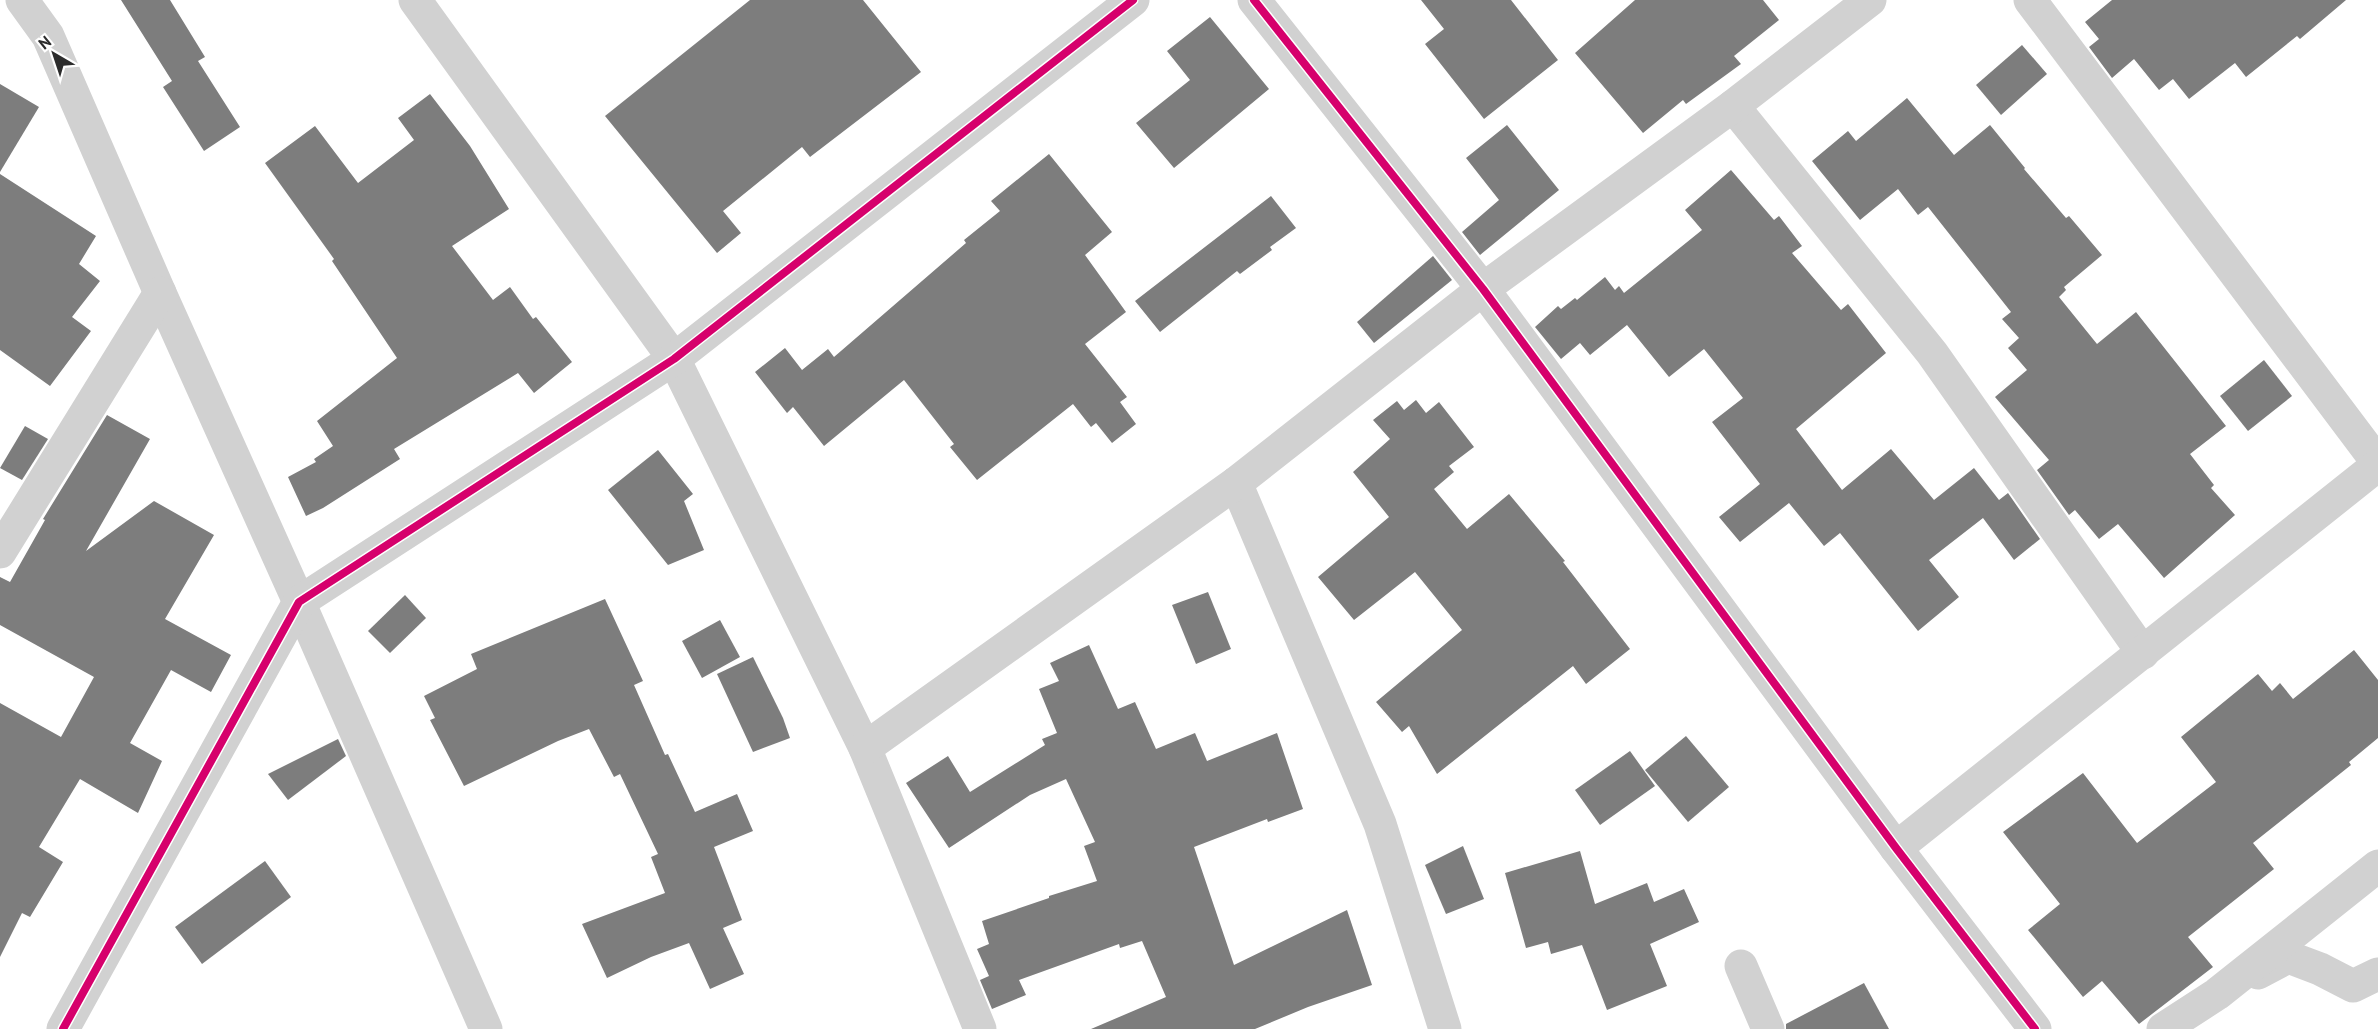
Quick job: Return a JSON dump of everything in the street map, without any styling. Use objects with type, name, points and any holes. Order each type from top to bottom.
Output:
[{"type":"street","points":[[22,0],[48,36],[159,293],[299,602],[486,1029]]},
{"type":"street","points":[[415,0],[674,359],[865,748],[980,1029]]},
{"type":"street","points":[[63,1029],[299,602],[674,359],[1133,0]]},
{"type":"street","points":[[1254,0],[1483,289],[1896,848],[2035,1029]]},
{"type":"street","points":[[865,748],[1236,483],[1483,289],[1733,106],[1870,0]]},
{"type":"street","points":[[1896,848],[2378,464],[2030,0]]},
{"type":"street","points":[[1733,106],[1932,353],[2143,653]]},
{"type":"street","points":[[0,552],[29,501],[159,293]]},
{"type":"street","points":[[1236,483],[1380,824],[1445,1029]]},
{"type":"street","points":[[2163,1029],[2217,994],[2378,866]]},
{"type":"street","points":[[2217,994],[2289,957],[2320,969],[2353,986],[2378,974]]},
{"type":"street","points":[[1741,966],[1767,1029]]},
{"type":"building","points":[[121,0],[170,0],[205,57],[198,61],[240,127],[204,151],[163,87],[172,81]]},
{"type":"building","points":[[750,0],[863,0],[921,72],[810,157],[802,147],[723,211],[741,233],[717,253],[605,116]]},
{"type":"building","points":[[1421,0],[1511,0],[1558,60],[1484,119],[1425,44],[1444,29]]},
{"type":"building","points":[[1635,0],[1763,0],[1779,20],[1734,56],[1741,64],[1686,104],[1683,100],[1643,133],[1575,53]]},
{"type":"building","points":[[2112,0],[2346,0],[2300,39],[2297,36],[2246,77],[2235,63],[2189,99],[2173,79],[2159,90],[2134,59],[2112,78],[2089,47],[2099,39],[2085,22]]},
{"type":"building","points":[[1210,17],[1269,89],[1174,168],[1136,123],[1190,80],[1167,51]]},
{"type":"building","points":[[2022,45],[2047,74],[2001,115],[1976,85]]},
{"type":"building","points":[[0,84],[39,107],[0,172]]},
{"type":"building","points":[[430,94],[470,146],[509,209],[452,246],[493,300],[510,287],[533,319],[536,317],[572,362],[534,393],[518,373],[394,449],[400,459],[323,508],[306,516],[288,477],[316,462],[314,459],[333,446],[317,421],[397,358],[332,261],[334,259],[265,163],[315,126],[358,183],[414,140],[398,118]]},
{"type":"building","points":[[1907,98],[1954,155],[1990,125],[2066,218],[2069,216],[2102,255],[2064,287],[2066,290],[2059,297],[2097,344],[2136,312],[2226,426],[2190,454],[2214,485],[2211,488],[2235,515],[2164,578],[2118,524],[2099,539],[2075,510],[2069,515],[2037,470],[2049,460],[1995,397],[2027,370],[2008,348],[2019,338],[2002,319],[2011,312],[1928,207],[1918,215],[1898,189],[1860,220],[1812,161],[1848,131],[1856,141]]},
{"type":"building","points":[[1507,125],[1559,190],[1480,255],[1462,232],[1499,200],[1466,158]]},
{"type":"building","points":[[1049,154],[1112,232],[1085,255],[1126,312],[1085,344],[1127,397],[1120,402],[1136,424],[1112,443],[1096,423],[1091,427],[1073,404],[977,480],[950,447],[954,444],[904,380],[824,446],[793,407],[787,413],[755,372],[785,348],[802,370],[828,349],[834,357],[966,243],[964,240],[1000,211],[991,201]]},
{"type":"building","points":[[1731,170],[1774,220],[1779,216],[1802,246],[1792,253],[1841,310],[1848,304],[1886,353],[1796,429],[1842,490],[1891,449],[1934,500],[1974,468],[1999,500],[2008,493],[2040,539],[2014,560],[1983,518],[1929,560],[1959,597],[1918,631],[1840,533],[1824,546],[1789,503],[1740,542],[1719,517],[1760,484],[1712,422],[1743,398],[1704,349],[1669,377],[1627,325],[1590,355],[1580,343],[1561,359],[1535,327],[1558,306],[1561,309],[1575,298],[1577,300],[1605,277],[1615,290],[1619,286],[1624,293],[1702,230],[1685,210]]},
{"type":"building","points":[[0,174],[96,236],[79,264],[100,281],[72,317],[91,331],[50,386],[0,350]]},
{"type":"building","points":[[1271,196],[1296,228],[1270,247],[1272,250],[1240,274],[1237,271],[1160,332],[1135,301]]},
{"type":"building","points":[[1433,256],[1452,280],[1374,343],[1357,322]]},
{"type":"building","points":[[2264,360],[2292,396],[2248,431],[2220,396]]},
{"type":"building","points":[[1416,400],[1426,413],[1439,402],[1474,447],[1449,466],[1454,472],[1434,489],[1467,529],[1509,494],[1565,561],[1563,562],[1630,649],[1586,684],[1573,666],[1437,774],[1409,726],[1402,732],[1376,702],[1462,630],[1415,572],[1354,620],[1318,577],[1389,517],[1353,472],[1390,439],[1373,420],[1397,401],[1404,410]]},
{"type":"building","points":[[107,415],[150,439],[86,551],[154,501],[214,535],[165,619],[231,655],[211,692],[171,670],[130,743],[162,761],[138,813],[80,779],[39,847],[63,862],[30,917],[22,913],[0,957],[0,703],[61,737],[94,677],[0,625],[0,577],[10,582],[45,520],[43,519]]},
{"type":"building","points":[[25,426],[48,439],[22,480],[0,468]]},
{"type":"building","points":[[658,450],[693,494],[684,501],[704,550],[668,565],[608,490]]},
{"type":"building","points":[[1208,592],[1231,649],[1196,664],[1172,605]]},
{"type":"building","points":[[405,595],[426,618],[390,653],[368,631]]},
{"type":"building","points":[[605,599],[643,681],[634,685],[665,755],[668,754],[695,812],[737,794],[753,831],[714,847],[742,920],[723,928],[744,974],[710,989],[689,943],[651,957],[607,978],[582,924],[665,893],[651,857],[658,854],[620,774],[614,777],[589,729],[558,741],[464,786],[430,720],[435,718],[424,696],[477,669],[471,654]]},
{"type":"building","points":[[720,620],[740,657],[702,678],[682,641]]},
{"type":"building","points":[[1089,645],[1118,709],[1135,702],[1156,749],[1195,733],[1207,761],[1277,733],[1303,809],[1268,822],[1267,819],[1194,847],[1234,965],[1347,910],[1372,985],[1308,1007],[1255,1029],[1091,1029],[1166,997],[1142,941],[1120,948],[1119,944],[1019,980],[1026,995],[992,1009],[980,980],[989,976],[977,949],[989,944],[982,921],[1097,881],[1084,846],[1095,842],[1066,779],[1030,795],[949,848],[906,783],[948,756],[970,792],[1045,745],[1042,739],[1057,733],[1039,689],[1059,681],[1050,663]]},
{"type":"building","points":[[2354,650],[2378,680],[2378,738],[2349,762],[2351,765],[2253,843],[2274,869],[2188,937],[2213,967],[2139,1024],[2102,981],[2083,997],[2028,930],[2060,904],[2003,832],[2083,773],[2137,843],[2216,782],[2181,737],[2258,674],[2272,691],[2280,683],[2293,699]]},
{"type":"building","points":[[753,657],[783,718],[790,738],[753,752],[717,674]]},
{"type":"building","points":[[1686,736],[1729,787],[1688,822],[1645,770]]},
{"type":"building","points":[[338,739],[346,756],[288,800],[268,774]]},
{"type":"building","points":[[1630,751],[1655,786],[1600,825],[1575,790]]},
{"type":"building","points":[[1463,846],[1484,899],[1446,914],[1425,865]]},
{"type":"building","points":[[1580,851],[1595,904],[1647,883],[1654,902],[1684,889],[1699,922],[1650,944],[1667,986],[1607,1010],[1582,945],[1551,954],[1548,942],[1526,948],[1505,873]]},
{"type":"building","points":[[265,861],[291,897],[202,964],[175,927]]},
{"type":"building","points":[[1864,983],[1889,1029],[1786,1029],[1786,1024]]},
{"type":"cycle path","points":[[63,1029],[299,602],[674,359],[1133,0]]},
{"type":"cycle path","points":[[1254,0],[1483,289],[1896,848],[2035,1029]]}]
